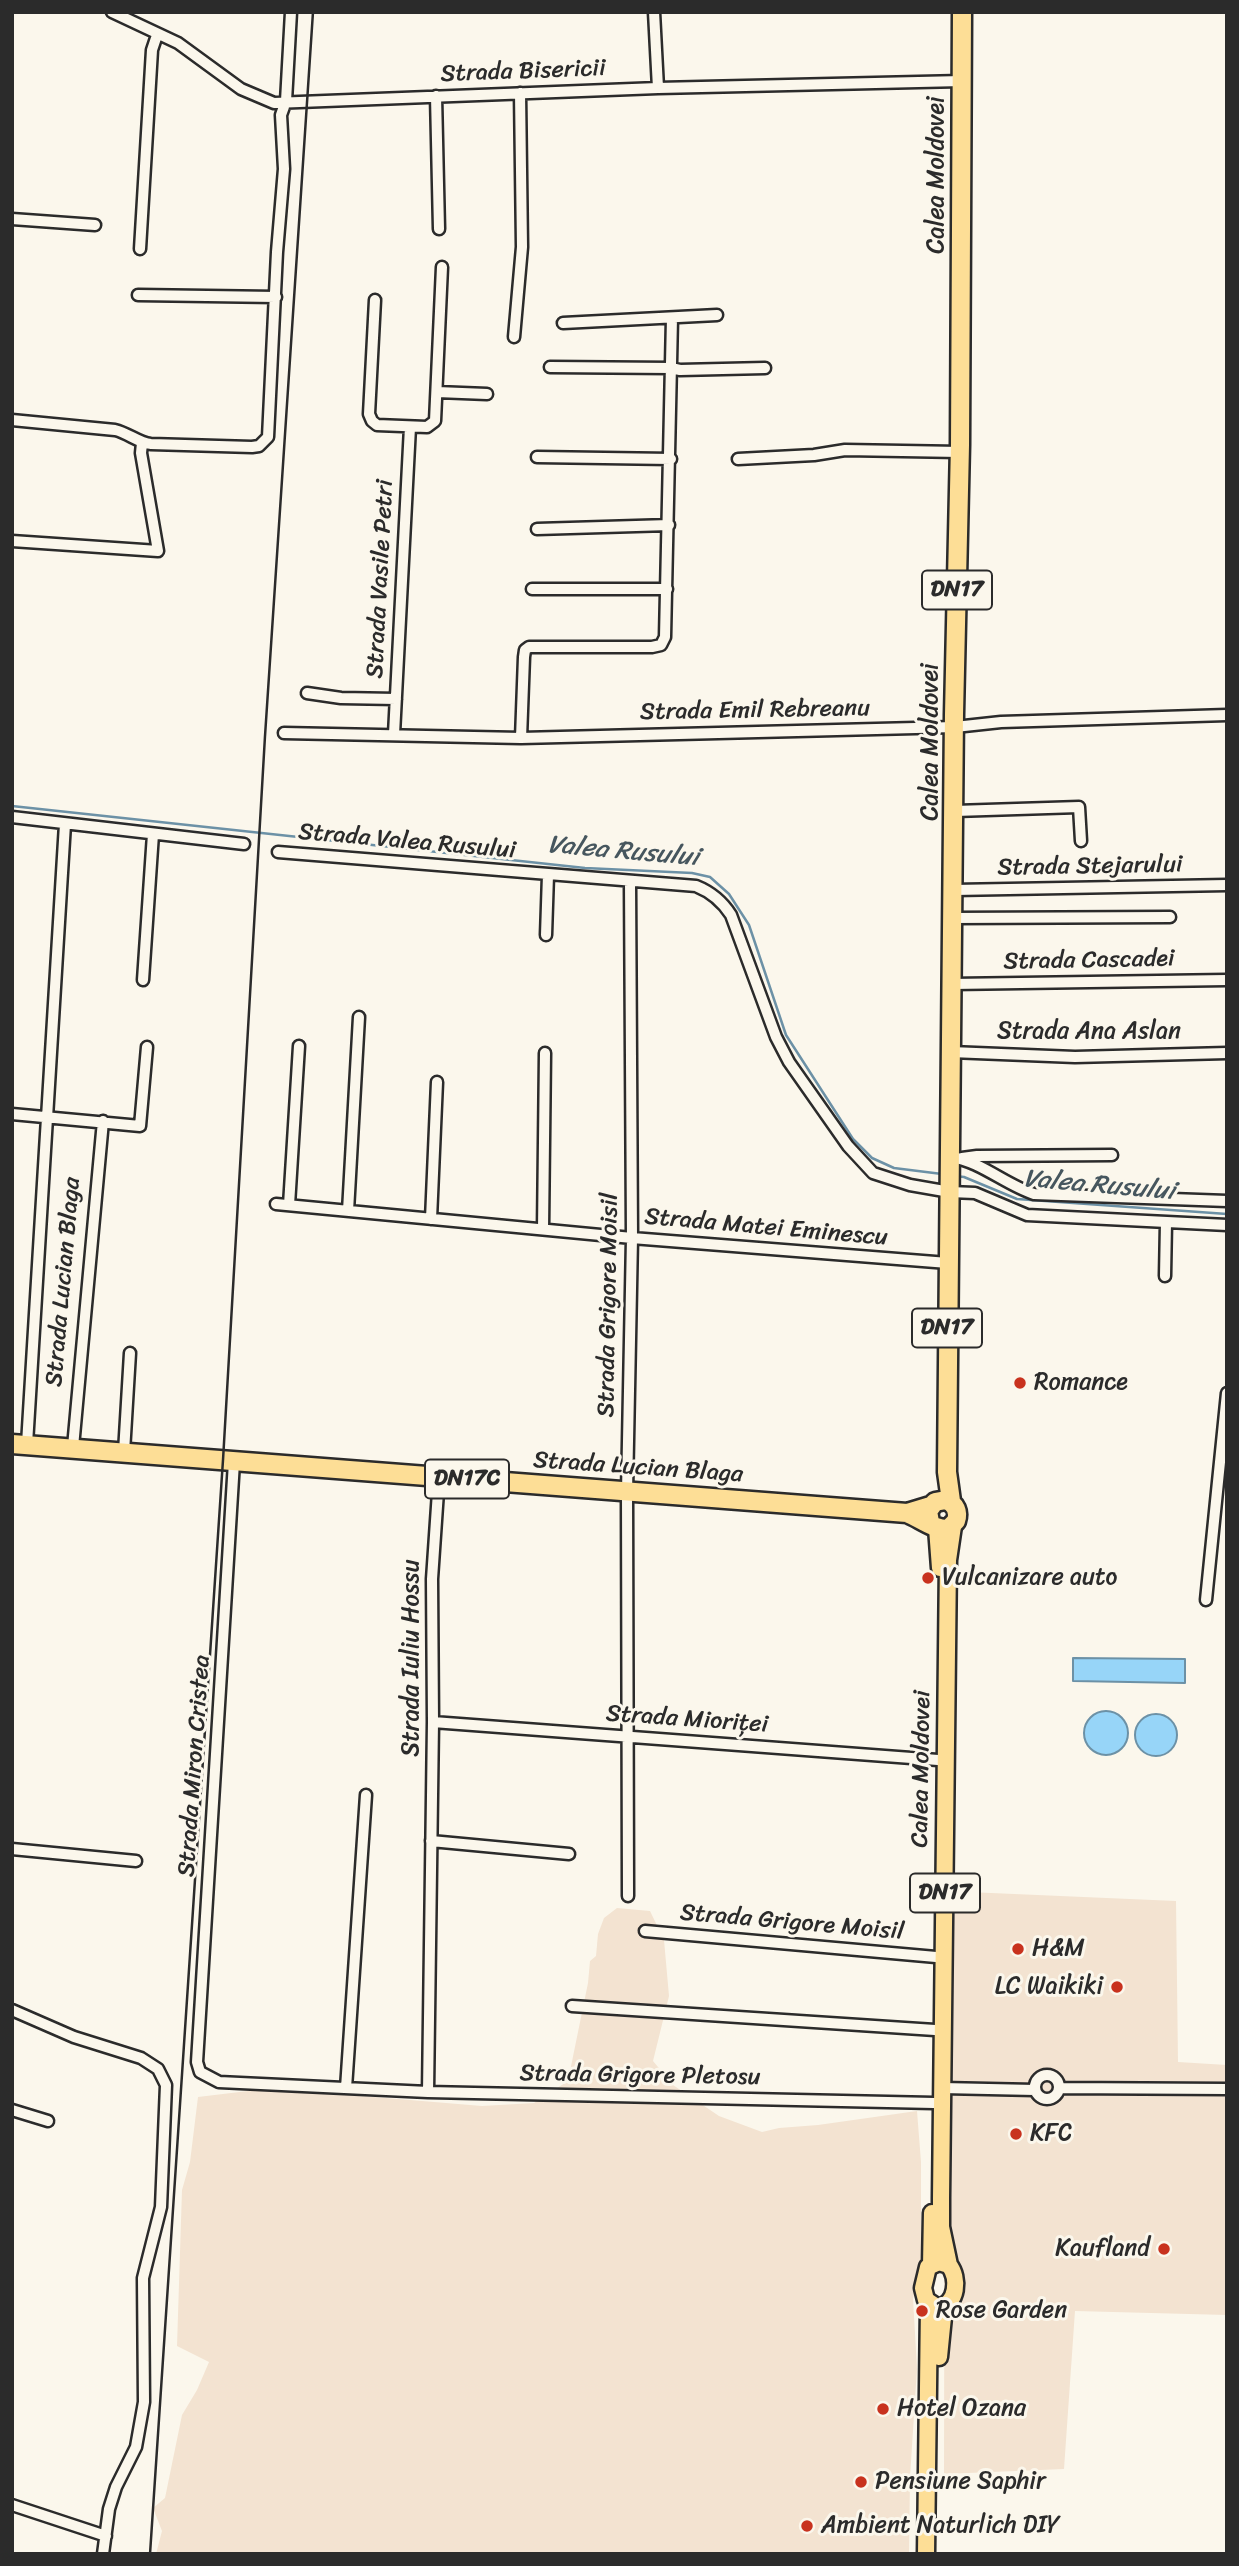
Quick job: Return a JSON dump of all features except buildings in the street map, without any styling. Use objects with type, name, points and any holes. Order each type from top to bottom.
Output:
[{"type":"highway","name":"Calea Moldovei","points":[[939,1514],[947,1472],[947,1263],[953,1172],[951,1052],[960,452],[962,12]]},
{"type":"highway","name":"Strada Lucian Blaga","points":[[20,1444],[939,1514]]},
{"type":"main road","name":"Calea Moldovei","points":[[931,2264],[939,1514]]},
{"type":"main road","name":"Calea Moldovei","points":[[939,1514],[948,1560],[941,2227],[948,2264]]},
{"type":"main road","points":[[936,2306],[952,2299],[955,2292],[955,2279],[948,2264],[939,2262],[931,2264],[926,2271],[923,2288],[936,2306],[939,2344],[936,2554]]},
{"type":"main road","points":[[926,2554],[936,2306]]},
{"type":"street","name":"Strada Bisericii","points":[[112,12],[178,43],[251,95],[274,103],[658,88],[962,81]]},
{"type":"street","points":[[12,420],[115,430],[127,433],[142,443],[252,447],[264,442],[270,430],[277,252],[284,169],[281,115],[286,102],[291,12]]},
{"type":"street","points":[[654,12],[658,88]]},
{"type":"street","points":[[140,250],[152,50],[157,35]]},
{"type":"street","points":[[514,337],[522,247],[520,93]]},
{"type":"street","points":[[436,96],[439,229]]},
{"type":"street","points":[[12,219],[95,225]]},
{"type":"street","points":[[376,300],[369,414],[372,421],[377,425],[432,425],[435,421],[442,267]]},
{"type":"street","points":[[138,295],[276,297]]},
{"type":"street","points":[[563,323],[717,315]]},
{"type":"street","points":[[521,738],[525,650],[533,646],[652,647],[661,645],[665,637],[672,318]]},
{"type":"street","points":[[550,367],[680,370],[765,368]]},
{"type":"street","points":[[436,392],[487,394]]},
{"type":"street","name":"Strada Vasile Petri","points":[[394,734],[410,427]]},
{"type":"street","points":[[12,541],[158,551],[141,453],[142,443]]},
{"type":"street","points":[[738,459],[814,455],[845,450],[960,452]]},
{"type":"street","points":[[537,457],[671,459]]},
{"type":"street","points":[[537,528],[669,525]]},
{"type":"street","points":[[531,589],[667,589]]},
{"type":"street","points":[[307,692],[341,698],[396,699]]},
{"type":"street","name":"Strada Emil Rebreanu","points":[[284,733],[521,738],[955,727],[1001,722],[1227,715]]},
{"type":"street","points":[[955,811],[1079,807],[1082,841]]},
{"type":"street","points":[[12,817],[244,844]]},
{"type":"street","name":"Strada Lucian Blaga","points":[[20,1444],[48,1118],[65,824]]},
{"type":"street","points":[[143,980],[153,834]]},
{"type":"street","name":"Strada Valea Rusului","points":[[278,852],[696,886],[707,891],[725,905],[731,915],[776,1037],[810,1095],[848,1146],[873,1173],[910,1185],[953,1172]]},
{"type":"street","points":[[546,935],[548,875]]},
{"type":"street","name":"Strada Grigore Moisil","points":[[628,1896],[627,1492],[632,1238],[630,882]]},
{"type":"street","name":"Strada Stejarului","points":[[954,890],[1227,885]]},
{"type":"street","name":"Strada Cascadei","points":[[953,918],[1170,916]]},
{"type":"street","name":"Strada Cascadei","points":[[952,984],[1227,980]]},
{"type":"street","points":[[348,1211],[359,1017]]},
{"type":"street","points":[[289,1205],[299,1046]]},
{"type":"street","points":[[12,1114],[140,1126],[147,1047]]},
{"type":"street","name":"Strada Ana Aslan","points":[[951,1052],[1075,1056],[1227,1053]]},
{"type":"street","points":[[543,1229],[545,1053]]},
{"type":"street","points":[[431,1219],[437,1082]]},
{"type":"street","name":"Strada Lucian Blaga","points":[[73,1447],[103,1121]]},
{"type":"street","points":[[953,1172],[977,1156],[1111,1155]]},
{"type":"street","points":[[953,1172],[1034,1194],[1227,1201]]},
{"type":"street","points":[[953,1172],[975,1193],[1027,1215],[1227,1225]]},
{"type":"street","name":"Strada Matei Eminescu","points":[[276,1204],[632,1238],[947,1263]]},
{"type":"street","points":[[1165,1276],[1166,1223]]},
{"type":"street","points":[[124,1452],[130,1353]]},
{"type":"street","points":[[1206,1600],[1227,1393]]},
{"type":"street","name":"Strada Miron Cristea","points":[[200,2072],[197,2062],[234,1462]]},
{"type":"street","name":"Strada Iuliu Hossu","points":[[428,2092],[433,1722],[432,1579],[439,1477]]},
{"type":"street","name":"Strada Mioriței","points":[[433,1722],[938,1760]]},
{"type":"street","points":[[346,2088],[366,1795]]},
{"type":"street","points":[[432,1840],[569,1854]]},
{"type":"street","points":[[12,1849],[136,1861]]},
{"type":"street","name":"Strada Grigore Moisil","points":[[645,1931],[936,1957]]},
{"type":"street","points":[[572,2006],[935,2030]]},
{"type":"street","points":[[12,2010],[74,2037],[141,2057],[158,2069],[166,2085],[161,2207],[143,2278],[144,2402],[136,2446],[116,2487],[109,2509],[103,2554]]},
{"type":"street","name":"Strada Grigore Pletosu","points":[[200,2072],[219,2082],[428,2092],[934,2103]]},
{"type":"street","points":[[943,2088],[1035,2090],[1041,2097],[1048,2099],[1055,2095],[1059,2088],[1055,2077],[1047,2075],[1037,2080],[1035,2090]]},
{"type":"street","points":[[1059,2088],[1227,2089]]},
{"type":"street","points":[[12,2110],[48,2121]]},
{"type":"street","points":[[12,2505],[106,2536]]},
{"type":"shaded area","points":[[945,1891],[1176,1901],[1178,2062],[1227,2065],[1227,2315],[1075,2311],[1064,2469],[944,2474]]},
{"type":"shaded area","points":[[617,1908],[650,1911],[664,1940],[669,1996],[653,2061],[673,2085],[719,2116],[762,2132],[917,2111],[921,2162],[921,2273],[913,2298],[917,2369],[910,2477],[909,2554],[156,2554],[162,2531],[153,2508],[165,2498],[182,2415],[209,2362],[177,2346],[182,2190],[190,2162],[198,2097],[248,2091],[302,2091],[482,2106],[534,2103],[568,2081],[590,1961],[596,1956],[598,1934],[604,1918]]},
{"type":"water","points":[[1073,1658],[1185,1659],[1185,1683],[1073,1681]]},
{"type":"water","points":[[1106,1711],[1122,1717],[1128,1733],[1122,1749],[1106,1755],[1090,1749],[1084,1733],[1090,1717]]},
{"type":"water","points":[[1156,1714],[1171,1720],[1177,1735],[1171,1750],[1156,1756],[1141,1750],[1135,1735],[1141,1720]]},
{"type":"waterway","name":"Valea Rusului","points":[[12,806],[585,868],[692,873],[710,877],[729,894],[749,925],[786,1035],[853,1139],[872,1158],[894,1168],[942,1174]]},
{"type":"waterway","name":"Valea Rusului","points":[[955,1176],[964,1177],[1017,1199],[1227,1214]]},
{"type":"railway","points":[[150,2554],[223,1460],[265,736],[313,12]]},
{"type":"place","name":"Romance","points":[[1020,1383]]},
{"type":"place","name":"Vulcanizare auto","points":[[928,1578]]},
{"type":"place","name":"H&M","points":[[1018,1949]]},
{"type":"place","name":"LC Waikiki","points":[[1117,1987]]},
{"type":"place","name":"KFC","points":[[1016,2134]]},
{"type":"place","name":"Kaufland","points":[[1164,2249]]},
{"type":"place","name":"Rose Garden","points":[[922,2311]]},
{"type":"place","name":"Hotel Ozana","points":[[883,2409]]},
{"type":"place","name":"Pensiune Saphir","points":[[861,2482]]},
{"type":"place","name":"Ambient Naturlich DIY","points":[[807,2526]]}]
